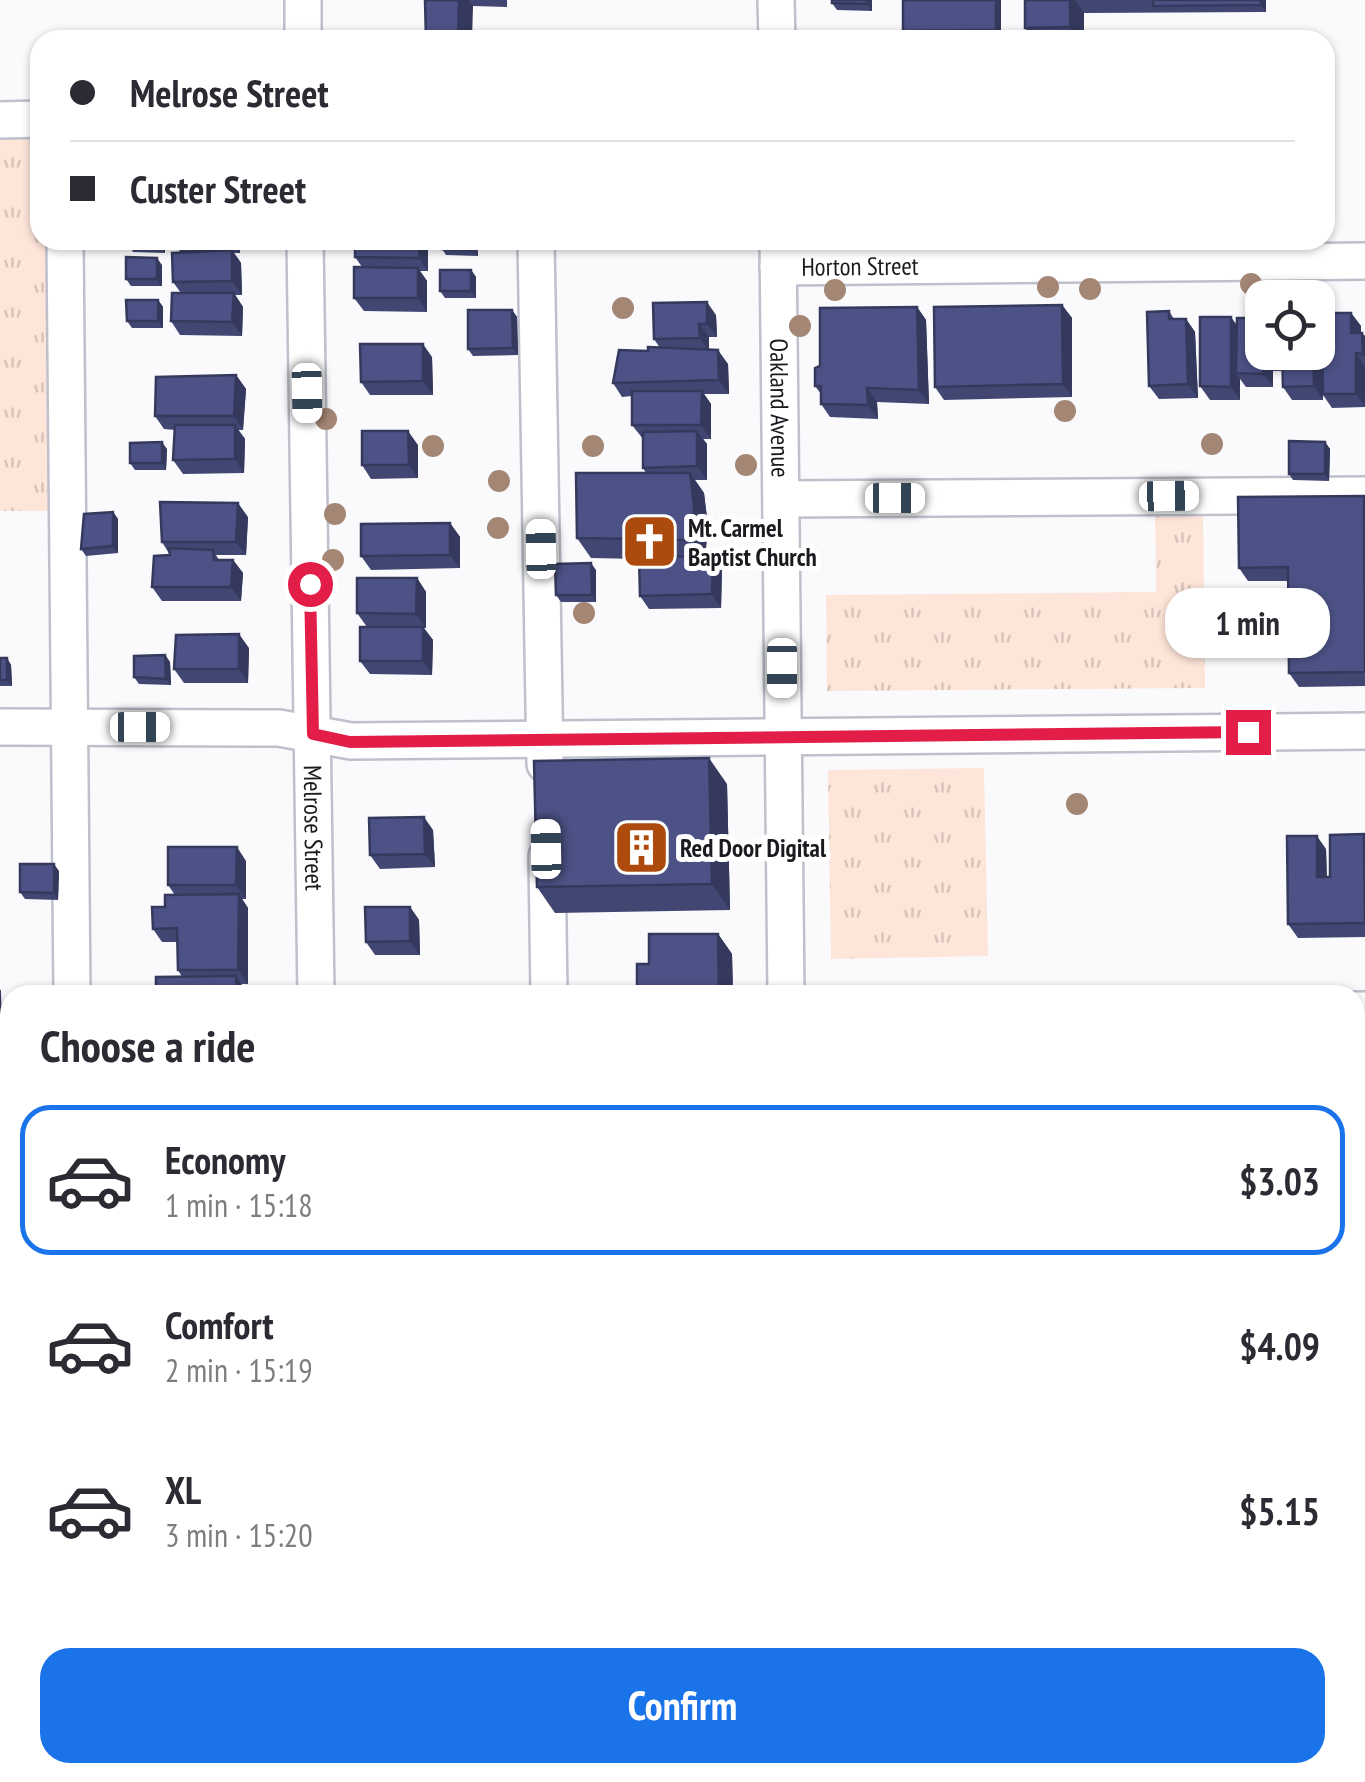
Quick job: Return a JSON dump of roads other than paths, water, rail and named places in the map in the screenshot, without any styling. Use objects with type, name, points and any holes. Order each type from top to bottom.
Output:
[{"type":"street","points":[[302,0],[303,30]]},
{"type":"street","points":[[776,0],[777,30]]},
{"type":"street","points":[[0,120],[30,120]]},
{"type":"street","points":[[66,250],[72,985]]},
{"type":"street","name":"Melrose Street","points":[[305,250],[316,985]]},
{"type":"street","points":[[536,250],[549,985]]},
{"type":"street","name":"Horton Street","points":[[778,254],[1365,261]]},
{"type":"street","name":"Oakland Avenue","points":[[778,254],[786,985]]},
{"type":"street","points":[[782,499],[1365,495]]},
{"type":"street","points":[[0,727],[278,728],[350,742],[1365,731]]},
{"type":"place","name":"Mt. Carmel Baptist Church","points":[[649,542]]},
{"type":"place","name":"Red Door Digital","points":[[641,848]]}]
